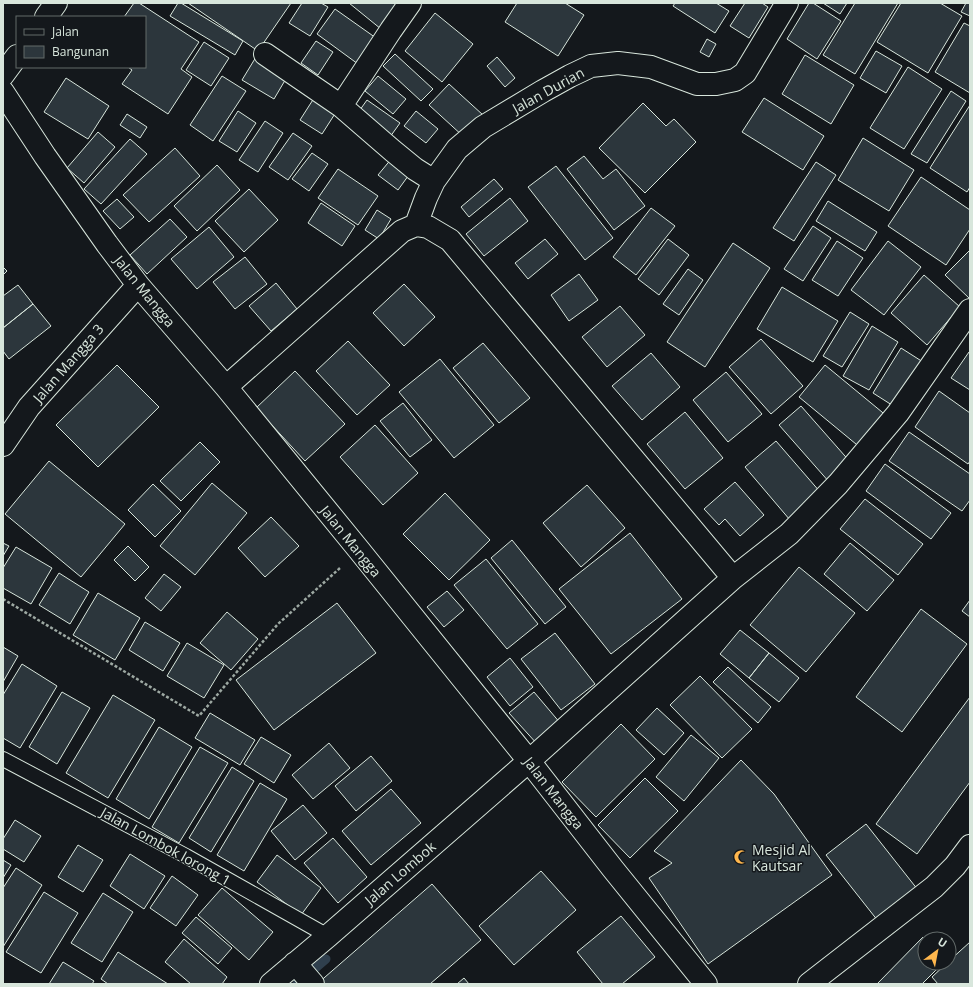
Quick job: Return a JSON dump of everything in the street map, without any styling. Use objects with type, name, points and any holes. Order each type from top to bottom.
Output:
[{"type":"street","points":[[47,16],[56,3]]},
{"type":"street","points":[[341,106],[390,30],[410,3]]},
{"type":"street","name":"Jalan Durian","points":[[416,225],[434,181],[457,149],[484,127],[542,91],[591,66],[618,63],[651,67],[697,84],[716,84],[735,80],[745,73],[787,3]]},
{"type":"street","points":[[265,54],[341,106],[415,169],[434,181]]},
{"type":"street","points":[[3,75],[16,57]]},
{"type":"street","name":"Jalan Mangga","points":[[3,92],[45,156],[138,285],[226,387],[359,550],[706,984]]},
{"type":"street","points":[[226,387],[402,231],[416,225],[428,227],[450,240],[733,578]]},
{"type":"street","name":"Jalan Mangga 3","points":[[3,445],[29,407],[138,285]]},
{"type":"street","name":"Jalan Lombok","points":[[271,984],[529,761],[733,578],[789,534],[838,484],[898,413],[970,310]]},
{"type":"street","points":[[809,984],[934,887],[955,866],[970,846]]},
{"type":"street","points":[[295,964],[313,984]]},
{"type":"lane","name":"Jalan Lombok lorong 1","points":[[3,759],[186,856],[328,936]]},
{"type":"path","points":[[3,599],[199,716],[278,624],[359,550]]},
{"type":"building","points":[[134,3],[139,3],[199,42],[181,69],[192,77],[168,114],[122,84],[132,70],[129,68],[146,68],[146,16],[125,16]]},
{"type":"building","points":[[178,3],[181,3],[243,41],[235,55],[170,16]]},
{"type":"building","points":[[188,3],[291,3],[258,51]]},
{"type":"building","points":[[302,3],[321,3],[328,7],[310,36],[289,23]]},
{"type":"building","points":[[349,3],[402,3],[381,29]]},
{"type":"building","points":[[517,3],[565,3],[584,15],[558,56],[505,22]]},
{"type":"building","points":[[675,3],[716,3],[729,11],[715,33],[673,6]]},
{"type":"building","points":[[745,3],[762,3],[768,7],[749,38],[730,26]]},
{"type":"building","points":[[809,3],[813,3],[841,21],[817,59],[787,39]]},
{"type":"building","points":[[823,3],[847,3],[840,14]]},
{"type":"building","points":[[855,3],[898,3],[855,74],[823,55]]},
{"type":"building","points":[[901,3],[940,3],[962,16],[928,73],[877,42]]},
{"type":"building","points":[[966,3],[970,3],[970,16],[961,12]]},
{"type":"building","points":[[335,9],[376,38],[358,64],[317,34]]},
{"type":"building","points":[[435,13],[473,44],[442,82],[405,51]]},
{"type":"building","points":[[964,23],[970,26],[970,93],[935,72]]},
{"type":"building","points":[[707,39],[716,44],[709,57],[700,52]]},
{"type":"building","points":[[316,41],[333,52],[318,75],[301,63]]},
{"type":"building","points":[[204,42],[229,58],[211,86],[186,70]]},
{"type":"building","points":[[876,51],[902,66],[886,93],[860,78]]},
{"type":"building","points":[[395,54],[433,89],[421,101],[383,66]]},
{"type":"building","points":[[805,55],[854,85],[831,124],[782,94]]},
{"type":"building","points":[[256,57],[287,77],[274,99],[242,80]]},
{"type":"building","points":[[497,57],[515,78],[505,87],[487,66]]},
{"type":"building","points":[[908,67],[942,89],[904,149],[870,128]]},
{"type":"building","points":[[222,76],[246,91],[213,141],[190,125]]},
{"type":"building","points":[[378,76],[406,99],[393,114],[365,91]]},
{"type":"building","points":[[66,78],[109,106],[88,139],[44,112]]},
{"type":"building","points":[[449,84],[483,115],[464,137],[429,105]]},
{"type":"building","points":[[951,91],[966,101],[927,163],[911,154]]},
{"type":"building","points":[[316,95],[338,109],[322,134],[300,120]]},
{"type":"building","points":[[764,98],[824,136],[803,170],[742,132]]},
{"type":"building","points":[[367,100],[400,123],[390,137],[357,114]]},
{"type":"building","points":[[643,103],[666,126],[674,119],[696,142],[645,193],[599,148]]},
{"type":"building","points":[[970,105],[970,187],[967,192],[930,168]]},
{"type":"building","points":[[238,111],[256,123],[237,152],[219,141]]},
{"type":"building","points":[[416,111],[438,129],[426,143],[404,126]]},
{"type":"building","points":[[127,114],[147,127],[140,138],[120,125]]},
{"type":"building","points":[[265,121],[283,133],[258,172],[239,160]]},
{"type":"building","points":[[98,132],[115,147],[84,183],[67,168]]},
{"type":"building","points":[[293,133],[312,146],[288,180],[269,167]]},
{"type":"building","points":[[863,138],[914,170],[889,211],[838,180]]},
{"type":"building","points":[[130,139],[147,154],[101,204],[84,189]]},
{"type":"building","points":[[175,148],[200,176],[149,222],[123,195]]},
{"type":"building","points":[[312,153],[328,164],[309,191],[292,179]]},
{"type":"building","points":[[584,156],[603,179],[616,169],[645,206],[614,230],[567,169]]},
{"type":"building","points":[[392,158],[411,172],[398,190],[378,175]]},
{"type":"building","points":[[816,162],[836,175],[794,241],[773,228]]},
{"type":"building","points":[[217,165],[240,190],[197,231],[174,206]]},
{"type":"building","points":[[556,166],[613,238],[585,260],[528,187]]},
{"type":"building","points":[[338,169],[378,196],[358,225],[318,198]]},
{"type":"building","points":[[921,177],[970,210],[970,229],[946,265],[888,226]]},
{"type":"building","points":[[494,179],[503,189],[469,217],[461,207]]},
{"type":"building","points":[[249,189],[278,220],[244,252],[215,221]]},
{"type":"building","points":[[510,198],[528,221],[484,256],[466,234]]},
{"type":"building","points":[[117,199],[134,217],[120,229],[103,211]]},
{"type":"building","points":[[828,201],[877,232],[865,251],[816,221]]},
{"type":"building","points":[[321,203],[355,226],[342,246],[308,223]]},
{"type":"building","points":[[651,208],[675,226],[636,275],[613,257]]},
{"type":"building","points":[[377,210],[391,219],[379,239],[365,230]]},
{"type":"building","points":[[170,219],[187,237],[147,274],[130,255]]},
{"type":"building","points":[[813,226],[831,238],[803,281],[784,269]]},
{"type":"building","points":[[209,227],[234,257],[197,289],[171,259]]},
{"type":"building","points":[[545,239],[558,254],[528,279],[515,263]]},
{"type":"building","points":[[668,239],[689,255],[659,295],[638,279]]},
{"type":"building","points":[[837,241],[863,258],[838,296],[812,280]]},
{"type":"building","points":[[888,241],[921,267],[884,315],[851,290]]},
{"type":"building","points":[[733,243],[770,268],[705,367],[667,342]]},
{"type":"building","points":[[970,250],[970,299],[945,275]]},
{"type":"building","points":[[245,257],[267,284],[235,309],[213,282]]},
{"type":"building","points":[[3,267],[7,271],[3,275]]},
{"type":"building","points":[[688,269],[703,280],[679,315],[663,304]]},
{"type":"building","points":[[579,274],[598,300],[569,321],[551,295]]},
{"type":"building","points":[[924,275],[960,307],[927,345],[891,313]]},
{"type":"building","points":[[276,283],[297,309],[271,331],[249,306]]},
{"type":"building","points":[[404,284],[435,317],[404,346],[373,313]]},
{"type":"building","points":[[18,285],[33,304],[3,328],[3,296]]},
{"type":"building","points":[[782,287],[838,321],[813,362],[757,329]]},
{"type":"building","points":[[33,304],[51,326],[9,359],[3,351],[3,328]]},
{"type":"building","points":[[620,306],[645,335],[607,367],[582,337]]},
{"type":"building","points":[[850,312],[869,324],[842,367],[823,356]]},
{"type":"building","points":[[872,326],[898,342],[869,390],[843,376]]},
{"type":"building","points":[[761,339],[803,386],[771,414],[729,367]]},
{"type":"building","points":[[348,341],[390,385],[357,415],[316,371]]},
{"type":"building","points":[[483,343],[530,398],[499,423],[453,368]]},
{"type":"building","points":[[901,348],[923,362],[895,407],[873,393]]},
{"type":"building","points":[[969,352],[970,353],[970,390],[951,378]]},
{"type":"building","points":[[651,353],[680,387],[642,420],[612,386]]},
{"type":"building","points":[[440,359],[494,425],[454,458],[399,392]]},
{"type":"building","points":[[117,365],[159,407],[98,467],[56,425]]},
{"type":"building","points":[[825,365],[888,417],[862,449],[799,397]]},
{"type":"building","points":[[295,371],[345,424],[305,461],[256,408]]},
{"type":"building","points":[[726,372],[762,414],[728,442],[693,400]]},
{"type":"building","points":[[939,391],[970,413],[970,461],[968,464],[915,427]]},
{"type":"building","points":[[403,403],[432,440],[410,457],[380,421]]},
{"type":"building","points":[[801,406],[852,464],[830,483],[779,425]]},
{"type":"building","points":[[685,412],[723,458],[685,489],[647,444]]},
{"type":"building","points":[[375,425],[418,473],[383,505],[340,457]]},
{"type":"building","points":[[909,432],[970,474],[970,500],[962,511],[889,461]]},
{"type":"building","points":[[776,441],[821,493],[790,520],[745,467]]},
{"type":"building","points":[[200,442],[220,462],[181,501],[160,481]]},
{"type":"building","points":[[49,461],[125,524],[81,577],[5,514]]},
{"type":"building","points":[[885,464],[951,513],[931,539],[866,491]]},
{"type":"building","points":[[735,482],[764,515],[740,536],[725,519],[719,525],[704,509]]},
{"type":"building","points":[[212,483],[247,513],[195,575],[160,546]]},
{"type":"building","points":[[153,484],[181,511],[155,537],[128,510]]},
{"type":"building","points":[[587,485],[625,528],[581,567],[543,523]]},
{"type":"building","points":[[445,493],[490,540],[449,580],[403,534]]},
{"type":"building","points":[[865,499],[923,544],[898,575],[840,529]]},
{"type":"building","points":[[271,517],[299,546],[265,577],[238,548]]},
{"type":"building","points":[[630,533],[682,599],[611,654],[559,589]]},
{"type":"building","points":[[512,540],[566,607],[545,624],[491,558]]},
{"type":"building","points":[[3,543],[9,546],[3,556]]},
{"type":"building","points":[[850,543],[894,580],[867,611],[824,574]]},
{"type":"building","points":[[128,546],[149,567],[135,581],[114,560]]},
{"type":"building","points":[[16,547],[52,568],[31,604],[3,588],[3,568]]},
{"type":"building","points":[[486,559],[538,624],[507,649],[454,585]]},
{"type":"building","points":[[799,567],[855,613],[806,672],[750,625]]},
{"type":"building","points":[[59,573],[89,592],[70,624],[39,605]]},
{"type":"building","points":[[164,574],[181,587],[161,611],[145,598]]},
{"type":"building","points":[[447,591],[464,610],[444,627],[427,607]]},
{"type":"building","points":[[98,593],[140,618],[115,660],[73,635]]},
{"type":"building","points":[[970,600],[970,617],[962,611]]},
{"type":"building","points":[[337,603],[376,653],[274,730],[236,680]]},
{"type":"building","points":[[921,609],[967,644],[902,732],[856,697]]},
{"type":"building","points":[[227,612],[258,639],[231,670],[200,643]]},
{"type":"building","points":[[145,622],[180,643],[163,671],[129,650]]},
{"type":"building","points":[[740,630],[769,653],[749,678],[720,654]]},
{"type":"building","points":[[555,633],[595,684],[561,710],[521,659]]},
{"type":"building","points":[[187,643],[224,665],[204,698],[167,676]]},
{"type":"building","points":[[3,647],[18,656],[3,682]]},
{"type":"building","points":[[769,653],[799,678],[779,702],[749,678]]},
{"type":"building","points":[[510,658],[533,687],[510,706],[487,677]]},
{"type":"building","points":[[22,664],[57,686],[20,748],[3,738],[3,695]]},
{"type":"building","points":[[728,667],[771,707],[758,723],[713,682]]},
{"type":"building","points":[[700,676],[752,729],[722,758],[670,705]]},
{"type":"building","points":[[62,692],[90,708],[57,764],[29,747]]},
{"type":"building","points":[[534,692],[561,724],[538,745],[509,713]]},
{"type":"building","points":[[113,695],[155,720],[108,798],[66,773]]},
{"type":"building","points":[[970,697],[970,782],[917,854],[876,824]]},
{"type":"building","points":[[657,708],[684,733],[664,755],[636,730]]},
{"type":"building","points":[[210,713],[255,740],[240,765],[195,738]]},
{"type":"building","points":[[621,724],[655,759],[596,817],[562,782]]},
{"type":"building","points":[[159,727],[192,747],[149,819],[116,799]]},
{"type":"building","points":[[691,735],[719,758],[684,801],[656,777]]},
{"type":"building","points":[[261,737],[291,755],[274,783],[244,764]]},
{"type":"building","points":[[329,743],[350,768],[313,799],[292,775]]},
{"type":"building","points":[[200,747],[228,763],[179,843],[152,827]]},
{"type":"building","points":[[371,756],[392,781],[356,811],[335,786]]},
{"type":"building","name":"Mesjid Al Kautsar","points":[[741,760],[774,794],[832,875],[708,964],[649,878],[672,863],[654,851]]},
{"type":"building","points":[[232,767],[254,781],[211,852],[189,838]]},
{"type":"building","points":[[645,778],[678,811],[630,858],[598,825]]},
{"type":"building","points":[[260,783],[287,799],[244,871],[217,855]]},
{"type":"building","points":[[391,789],[421,823],[371,865],[342,831]]},
{"type":"building","points":[[303,805],[327,833],[295,860],[271,831]]},
{"type":"building","points":[[15,820],[41,836],[24,862],[3,849],[3,839]]},
{"type":"building","points":[[866,824],[918,890],[878,921],[826,855]]},
{"type":"building","points":[[333,838],[367,877],[338,903],[304,863]]},
{"type":"building","points":[[78,845],[103,860],[83,892],[58,877]]},
{"type":"building","points":[[130,854],[165,876],[144,909],[110,886]]},
{"type":"building","points":[[277,855],[321,888],[301,915],[257,882]]},
{"type":"building","points":[[3,860],[11,865],[3,878]]},
{"type":"building","points":[[16,868],[42,885],[3,947],[3,888]]},
{"type":"building","points":[[541,871],[576,910],[514,965],[479,926]]},
{"type":"building","points":[[172,876],[198,895],[176,926],[150,908]]},
{"type":"building","points":[[432,884],[481,940],[430,984],[317,984]]},
{"type":"building","points":[[222,888],[273,932],[249,960],[198,915]]},
{"type":"building","points":[[44,892],[78,913],[41,973],[6,952]]},
{"type":"building","points":[[103,893],[133,912],[102,962],[71,943]]},
{"type":"building","points":[[621,916],[655,957],[622,984],[603,984],[577,952]]},
{"type":"building","points":[[196,917],[232,948],[218,964],[182,933]]},
{"type":"building","points":[[184,939],[227,977],[222,984],[191,984],[165,962]]},
{"type":"building","points":[[970,942],[970,984],[938,984],[932,977],[938,971],[957,971],[957,954]]},
{"type":"building","points":[[917,943],[917,971],[935,971],[922,984],[877,984]]},
{"type":"building","points":[[118,952],[168,984],[108,984],[101,979]]},
{"type":"building","points":[[63,962],[94,981],[92,984],[49,984]]},
{"type":"building","points":[[464,978],[469,984],[457,984]]},
{"type":"waterway","points":[[297,984],[326,959]]},
{"type":"place","name":"Mesjid Al Kautsar","points":[[741,857]]}]
